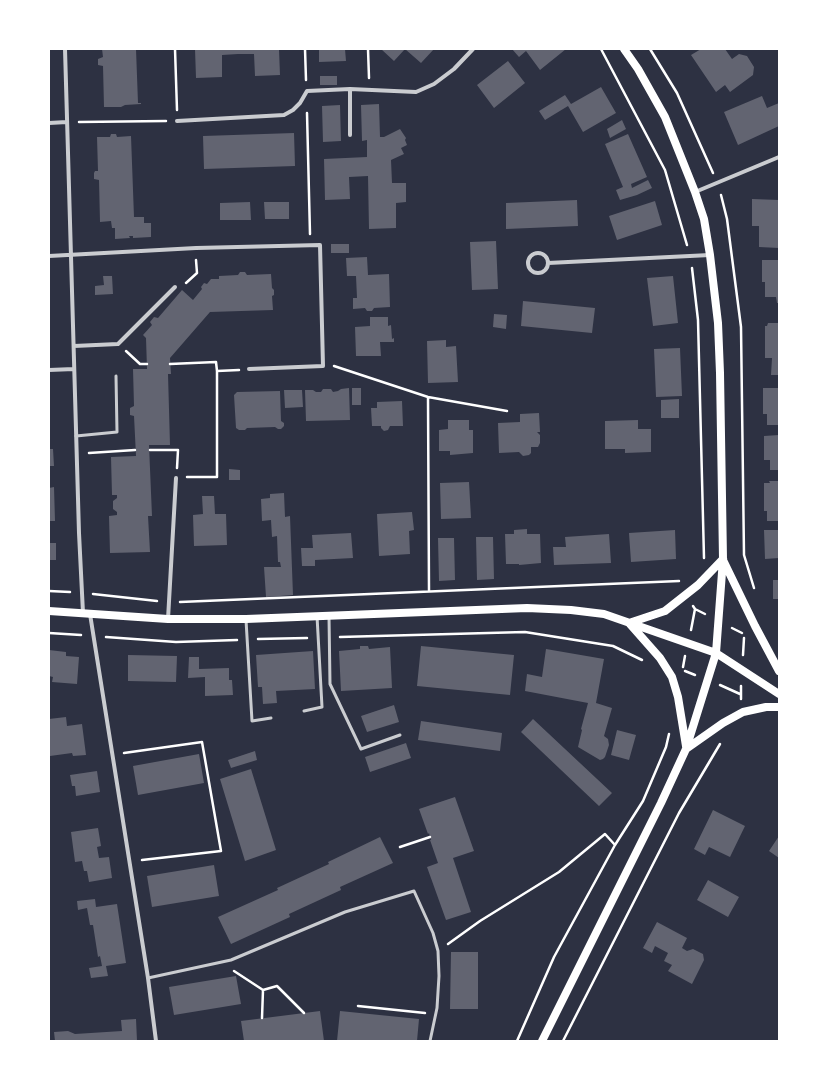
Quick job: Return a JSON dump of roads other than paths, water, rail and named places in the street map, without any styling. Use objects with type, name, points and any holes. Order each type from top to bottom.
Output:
[{"type":"main road","points":[[542,1041],[686,749],[716,653],[723,559],[719,337],[710,255],[704,219],[695,192],[665,117],[638,69],[624,49]]},
{"type":"main road","points":[[629,623],[665,611],[698,585],[723,559]]},
{"type":"main road","points":[[723,559],[779,671]]},
{"type":"main road","points":[[49,611],[168,619],[246,619],[527,608],[571,610],[604,614],[716,653],[779,694]]},
{"type":"main road","points":[[629,623],[660,658],[672,677],[678,697],[686,749]]},
{"type":"main road","points":[[686,749],[723,723],[743,712],[766,707],[779,707]]},
{"type":"street","points":[[65,49],[76,454],[82,592],[112,754],[148,978],[156,1041]]},
{"type":"street","points":[[177,121],[284,115],[293,110],[300,103],[307,91],[350,89],[416,92],[439,80],[454,68],[473,49]]},
{"type":"street","points":[[350,89],[350,135]]},
{"type":"street","points":[[49,123],[67,122]]},
{"type":"street","points":[[695,192],[779,157]]},
{"type":"street","points":[[49,256],[196,248],[320,245],[323,366],[249,369]]},
{"type":"street","points":[[539,253],[545,256],[548,263],[548,266],[544,271],[538,274],[530,270],[528,263],[532,255],[539,253]]},
{"type":"street","points":[[548,263],[710,255]]},
{"type":"street","points":[[74,346],[118,344],[175,287]]},
{"type":"street","points":[[49,370],[74,369]]},
{"type":"street","points":[[168,619],[176,478]]},
{"type":"lane","points":[[76,436],[117,432],[116,376]]},
{"type":"lane","points":[[304,711],[322,707],[317,616]]},
{"type":"lane","points":[[329,616],[330,684],[361,749],[400,734]]},
{"type":"lane","points":[[246,619],[252,721],[271,718]]},
{"type":"lane","points":[[148,978],[231,960],[345,912],[414,891],[433,933],[438,951],[438,1008],[430,1041]]}]
